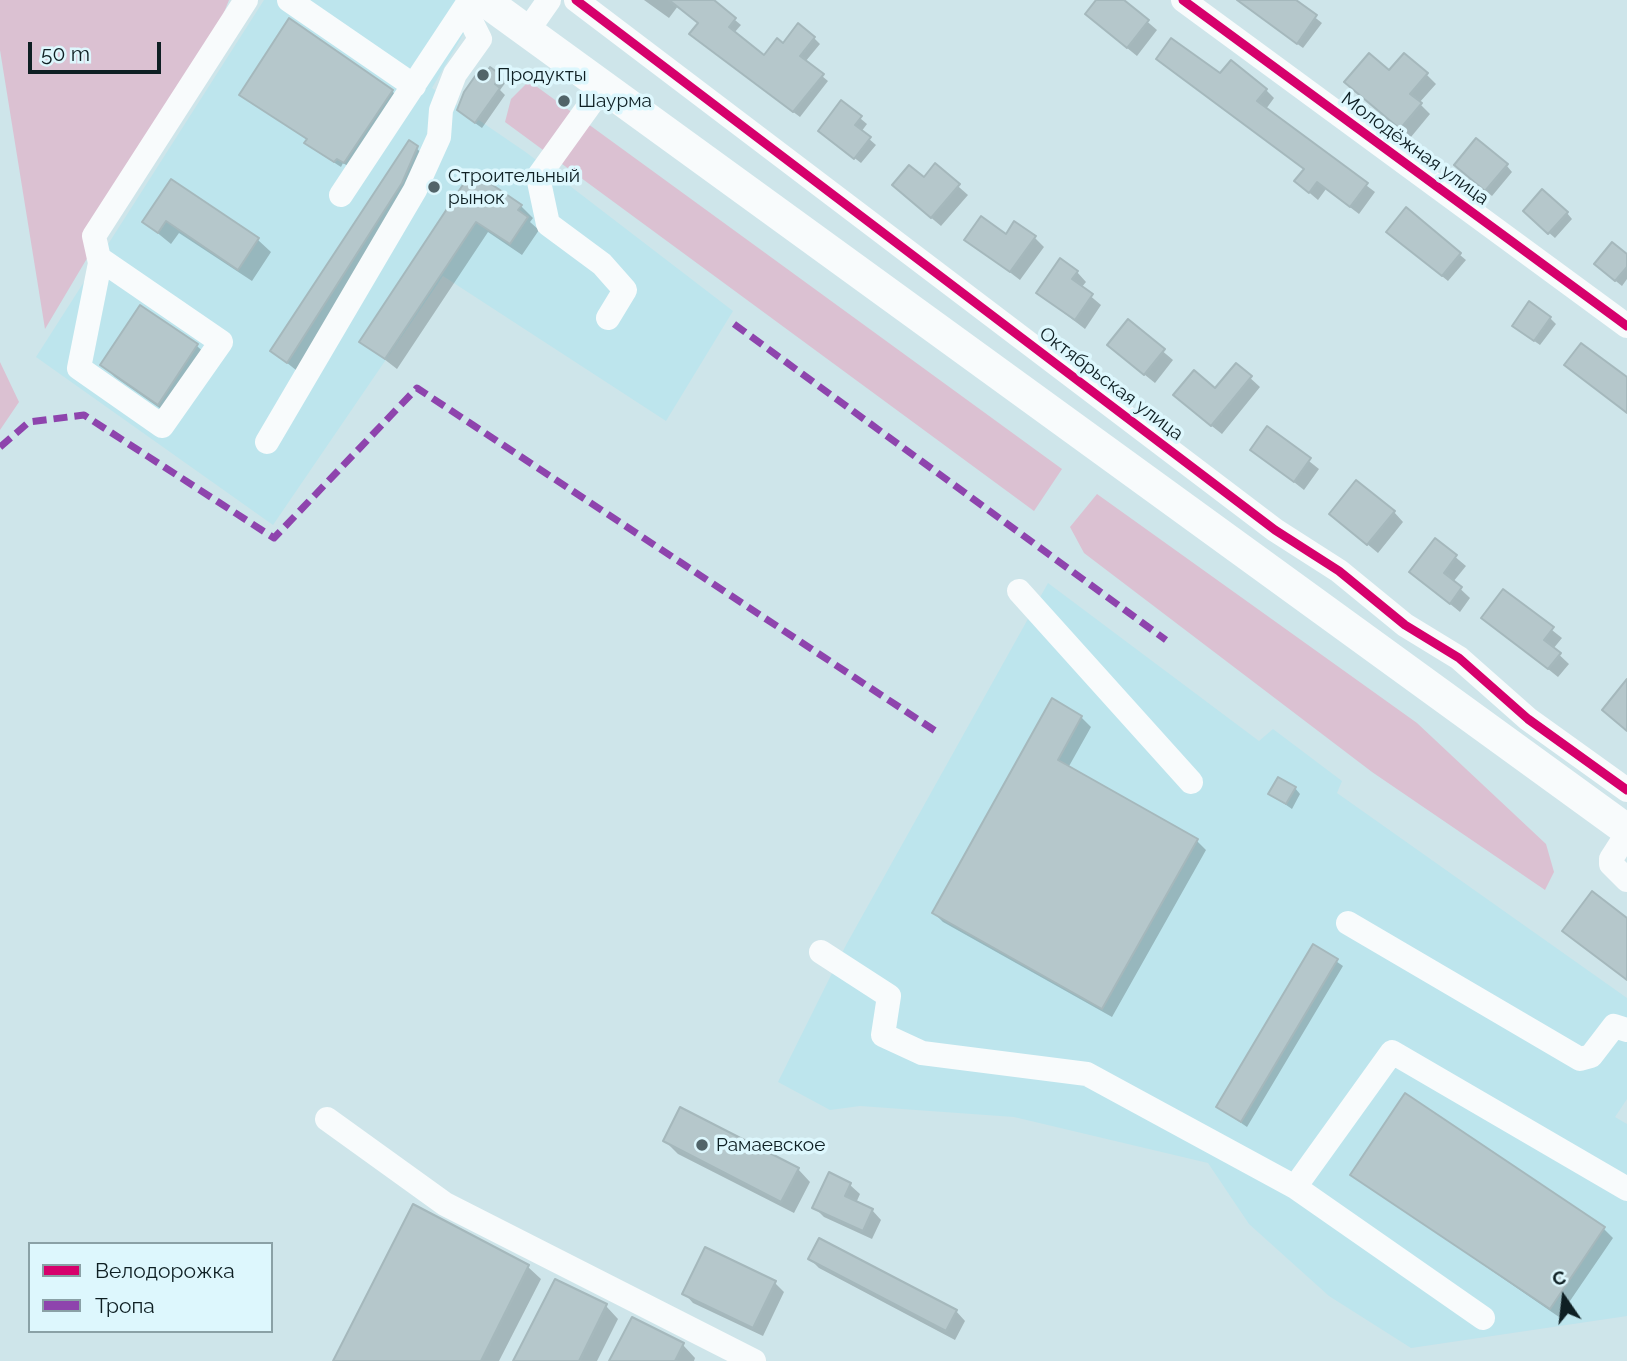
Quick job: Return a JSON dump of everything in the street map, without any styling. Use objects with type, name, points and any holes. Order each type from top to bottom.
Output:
[{"type":"main road","points":[[473,3],[528,30],[1627,832]]},
{"type":"street","points":[[100,259],[221,342],[162,426],[79,368],[100,259],[94,236],[246,0]]},
{"type":"street","points":[[289,0],[414,86]]},
{"type":"street","points":[[528,30],[549,0]]},
{"type":"street","name":"Октябрьская улица","points":[[576,0],[1275,530],[1339,571],[1405,625],[1459,658],[1528,719],[1627,790]]},
{"type":"street","name":"Молодёжная улица","points":[[1183,0],[1627,326]]},
{"type":"street","points":[[341,195],[473,3]]},
{"type":"street","points":[[267,442],[420,179],[439,137],[441,110],[455,74],[480,40],[473,3]]},
{"type":"street","points":[[604,85],[538,177],[548,224],[602,264],[625,290],[608,318]]},
{"type":"street","points":[[1019,591],[1191,782]]},
{"type":"street","points":[[1627,832],[1611,859],[1611,864],[1627,880]]},
{"type":"street","points":[[1348,923],[1580,1059],[1591,1056],[1614,1026],[1627,1030]]},
{"type":"street","points":[[821,952],[889,996],[883,1035],[922,1053],[1087,1074],[1295,1187],[1483,1318]]},
{"type":"street","points":[[1295,1187],[1392,1052],[1627,1189]]},
{"type":"street","points":[[327,1119],[445,1204],[754,1361]]},
{"type":"shaded area","points":[[0,0],[229,0],[205,60],[45,329],[0,50]]},
{"type":"shaded area","points":[[264,0],[455,0],[475,14],[432,88],[527,153],[733,311],[666,421],[443,276],[273,525],[36,357]]},
{"type":"shaded area","points":[[529,81],[1062,469],[1034,511],[505,122],[511,99]]},
{"type":"shaded area","points":[[0,362],[19,402],[0,430]]},
{"type":"shaded area","points":[[1097,494],[1417,723],[1546,844],[1554,872],[1545,890],[1372,772],[1084,553],[1070,527]]},
{"type":"shaded area","points":[[1048,583],[1259,741],[1273,729],[1342,781],[1337,793],[1627,998],[1627,1099],[1615,1117],[1627,1124],[1627,1316],[1411,1348],[1329,1296],[1249,1224],[1208,1163],[1014,1117],[860,1106],[830,1110],[778,1082],[846,945]]},
{"type":"building","points":[[669,0],[714,0],[736,18],[729,27],[764,55],[777,38],[783,43],[798,23],[815,37],[800,56],[824,74],[793,112],[689,34],[698,23]]},
{"type":"building","points":[[1096,0],[1124,0],[1149,20],[1127,48],[1085,14]]},
{"type":"building","points":[[1237,0],[1296,0],[1317,15],[1297,44]]},
{"type":"building","points":[[289,18],[393,90],[344,163],[337,159],[334,162],[304,143],[307,139],[239,95]]},
{"type":"building","points":[[1171,38],[1220,73],[1231,60],[1267,89],[1257,101],[1368,183],[1350,207],[1317,182],[1309,193],[1294,181],[1304,169],[1156,59]]},
{"type":"building","points":[[1369,53],[1389,70],[1404,53],[1428,73],[1410,94],[1422,103],[1400,129],[1344,82]]},
{"type":"building","points":[[490,67],[501,75],[495,84],[500,88],[475,123],[457,110],[464,92],[478,72],[484,76]]},
{"type":"building","points":[[841,100],[862,116],[855,125],[871,137],[854,159],[818,131]]},
{"type":"building","points":[[1476,138],[1508,164],[1485,191],[1454,165]]},
{"type":"building","points":[[409,140],[418,146],[402,183],[287,363],[270,351]]},
{"type":"building","points":[[935,163],[960,184],[931,218],[892,185],[909,165],[924,177]]},
{"type":"building","points":[[472,171],[522,205],[518,210],[528,217],[510,244],[476,222],[385,359],[359,342]]},
{"type":"building","points":[[171,179],[259,238],[238,270],[166,221],[158,233],[142,222]]},
{"type":"building","points":[[1542,189],[1568,212],[1548,234],[1523,211]]},
{"type":"building","points":[[1406,207],[1461,253],[1442,276],[1386,232]]},
{"type":"building","points":[[981,216],[1006,234],[1014,221],[1036,236],[1010,272],[964,240]]},
{"type":"building","points":[[1612,242],[1627,254],[1627,267],[1615,281],[1594,264]]},
{"type":"building","points":[[1060,258],[1078,271],[1072,279],[1093,294],[1075,320],[1036,293]]},
{"type":"building","points":[[1529,301],[1551,317],[1534,341],[1512,326]]},
{"type":"building","points":[[140,305],[198,344],[158,405],[100,365]]},
{"type":"building","points":[[1128,319],[1165,349],[1144,375],[1107,345]]},
{"type":"building","points":[[1581,343],[1627,377],[1627,413],[1564,365]]},
{"type":"building","points":[[1236,363],[1252,376],[1211,426],[1173,395],[1194,370],[1215,388]]},
{"type":"building","points":[[1267,426],[1311,458],[1294,482],[1250,450]]},
{"type":"building","points":[[1356,480],[1395,511],[1367,545],[1329,514]]},
{"type":"building","points":[[1435,538],[1457,555],[1444,573],[1462,587],[1450,604],[1409,572]]},
{"type":"building","points":[[1503,589],[1554,627],[1544,640],[1561,653],[1548,669],[1481,618]]},
{"type":"building","points":[[1627,679],[1627,731],[1602,710]]},
{"type":"building","points":[[1052,698],[1082,716],[1058,760],[1198,839],[1102,1009],[932,913]]},
{"type":"building","points":[[1278,777],[1296,787],[1286,804],[1268,794]]},
{"type":"building","points":[[1592,891],[1627,918],[1627,980],[1562,931]]},
{"type":"building","points":[[1313,944],[1338,959],[1241,1122],[1216,1107]]},
{"type":"building","points":[[1405,1093],[1605,1227],[1550,1309],[1350,1175]]},
{"type":"building","points":[[680,1107],[799,1168],[781,1202],[663,1141]]},
{"type":"building","points":[[829,1172],[851,1183],[845,1196],[873,1209],[863,1231],[812,1208]]},
{"type":"building","points":[[413,1204],[529,1265],[481,1361],[333,1361]]},
{"type":"building","points":[[819,1238],[957,1310],[946,1331],[808,1259]]},
{"type":"building","points":[[705,1247],[776,1281],[753,1328],[682,1294]]},
{"type":"building","points":[[555,1279],[607,1304],[579,1361],[513,1361]]},
{"type":"building","points":[[632,1317],[684,1343],[675,1361],[609,1361]]},
{"type":"marked path","points":[[734,324],[1166,640]]},
{"type":"marked path","points":[[0,447],[29,422],[84,415],[274,538],[417,388],[940,734]]},
{"type":"cycle path","points":[[576,0],[1275,530],[1339,571],[1405,625],[1459,658],[1528,719],[1627,790]]},
{"type":"cycle path","points":[[1183,0],[1627,326]]},
{"type":"place","name":"Продукты","points":[[483,75]]},
{"type":"place","name":"Шаурма","points":[[564,101]]},
{"type":"place","name":"Строительный рынок","points":[[434,187]]},
{"type":"place","name":"Рамаевское","points":[[702,1145]]}]
